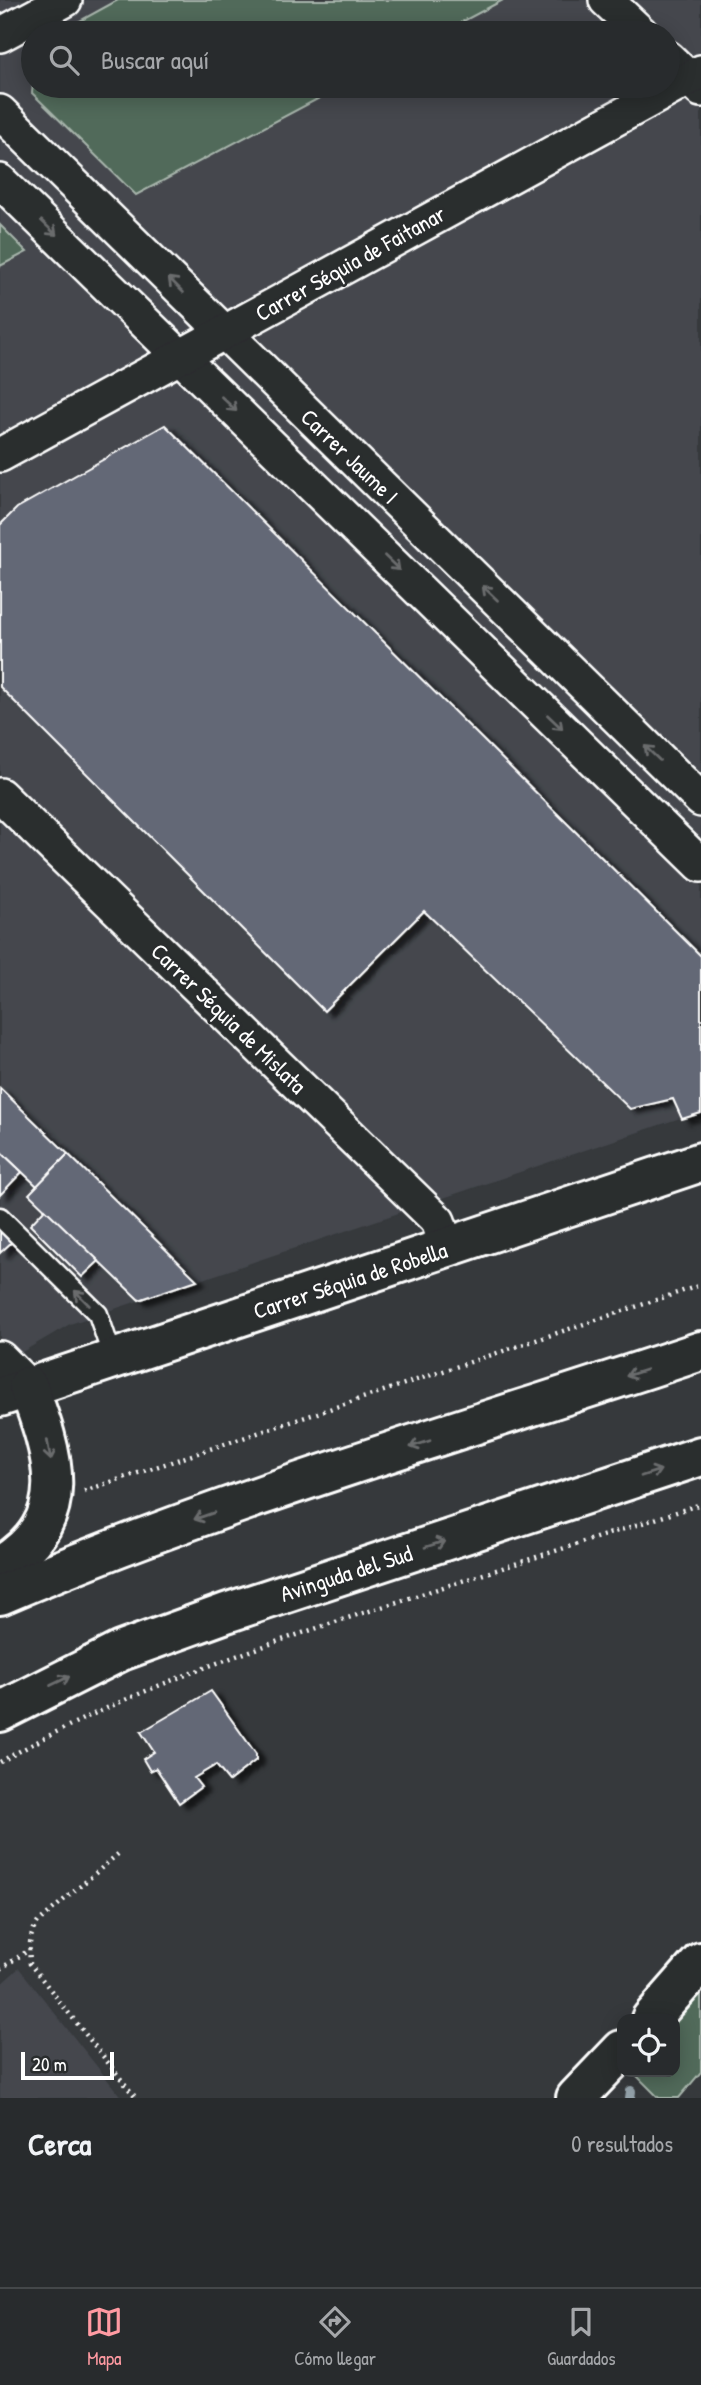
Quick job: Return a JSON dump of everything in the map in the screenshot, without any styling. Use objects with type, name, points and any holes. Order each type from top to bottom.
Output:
[{"type":"main road","name":"Carrer Séquia de Robella","points":[[14,1391],[701,1162]]},
{"type":"main road","points":[[0,1595],[87,1558],[199,1517],[701,1351]]},
{"type":"main road","points":[[0,1566],[36,1534],[52,1502],[55,1480],[47,1436],[14,1391]]},
{"type":"main road","name":"Avinguda del Sud","points":[[0,1712],[121,1651],[226,1613],[701,1457]]},
{"type":"main road","points":[[655,2014],[701,1962]]},
{"type":"main road","points":[[576,2098],[617,2055]]},
{"type":"street","points":[[26,21],[65,0]]},
{"type":"street","points":[[606,0],[628,21]]},
{"type":"street","points":[[0,35],[21,24]]},
{"type":"street","name":"Carrer Séquia de Faitanar","points":[[0,456],[647,98]]},
{"type":"street","name":"Carrer Jaume I","points":[[0,112],[701,800]]},
{"type":"street","name":"Carrer Jaume I","points":[[0,181],[701,865]]},
{"type":"street","name":"Carrer Séquia de Mislata","points":[[0,795],[438,1221],[447,1248]]},
{"type":"street","points":[[0,1358],[14,1391]]},
{"type":"lane","points":[[0,1217],[98,1314],[113,1357]]},
{"type":"path","points":[[52,1502],[701,1285]]},
{"type":"path","points":[[0,1762],[64,1725],[152,1686],[261,1646],[701,1504]]},
{"type":"path","points":[[118,1854],[38,1922],[31,1932],[30,1964],[136,2098]]},
{"type":"path","points":[[0,1969],[29,1950]]},
{"type":"shaded area","points":[[0,0],[701,0],[701,1111],[70,1324],[0,1365]]},
{"type":"shaded area","points":[[19,1968],[122,2098],[0,2098],[0,1985]]},
{"type":"green space","points":[[118,0],[503,0],[464,21],[80,21]]},
{"type":"green space","points":[[37,98],[319,98],[136,195]]},
{"type":"green space","points":[[0,225],[27,252],[0,266]]},
{"type":"green space","points":[[701,1989],[701,2072],[679,2098],[659,2098],[638,2077],[680,2077],[680,2014]]},
{"type":"building","points":[[165,425],[701,956],[701,1113],[682,1119],[673,1099],[630,1109],[424,911],[324,1011],[0,687],[0,525],[17,508]]},
{"type":"building","points":[[0,1088],[68,1154],[37,1186],[0,1151]]},
{"type":"building","points":[[0,1151],[22,1172],[0,1195]]},
{"type":"building","points":[[68,1154],[197,1280],[139,1300],[29,1194]]},
{"type":"building","points":[[45,1209],[99,1261],[82,1277],[30,1225]]},
{"type":"building","points":[[0,1214],[14,1240],[0,1253]]},
{"type":"building","points":[[211,1691],[256,1754],[256,1760],[229,1781],[216,1765],[194,1778],[201,1787],[179,1803],[156,1768],[150,1771],[143,1759],[154,1752],[141,1732]]},
{"type":"waterway","points":[[630,2098],[631,2091]]}]
